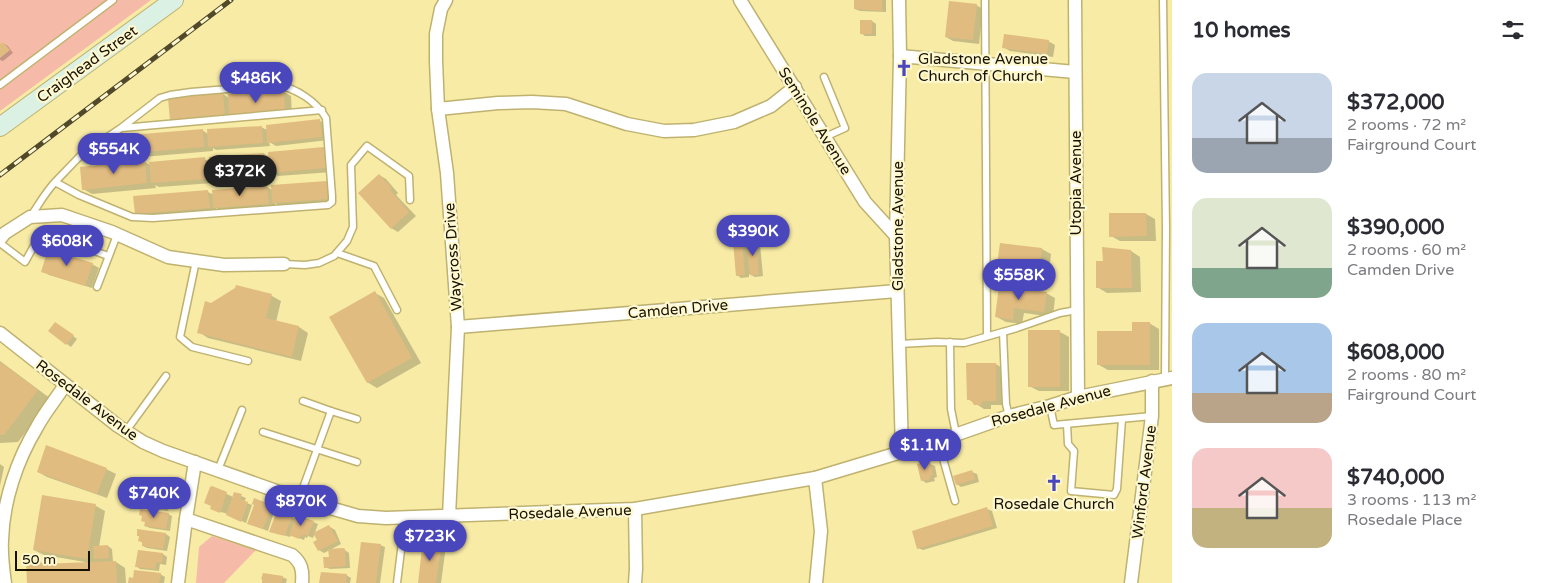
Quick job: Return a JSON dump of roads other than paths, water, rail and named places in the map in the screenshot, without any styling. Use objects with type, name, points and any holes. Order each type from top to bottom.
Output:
[{"type":"street","name":"Craighead Street","points":[[0,127],[174,0]]},
{"type":"street","name":"Waycross Drive","points":[[446,0],[441,9],[436,34],[438,109],[447,173],[458,327],[450,516]]},
{"type":"street","name":"Seminole Avenue","points":[[740,0],[865,202],[896,236]]},
{"type":"street","name":"Gladstone Avenue","points":[[899,0],[900,56],[896,236],[902,452]]},
{"type":"street","name":"Utopia Avenue","points":[[1075,0],[1078,396]]},
{"type":"street","points":[[900,56],[1075,72]]},
{"type":"street","points":[[438,109],[498,103],[566,104],[627,124],[664,131],[694,130],[734,122],[771,106],[795,87]]},
{"type":"street","points":[[0,239],[5,233],[30,218],[62,215],[117,235],[168,257],[224,265],[284,264]]},
{"type":"street","name":"Camden Drive","points":[[458,327],[897,292]]},
{"type":"street","name":"Rosedale Avenue","points":[[0,333],[126,431],[143,442],[162,451],[299,499],[358,516],[386,518],[635,509],[814,478],[1078,396],[1163,379]]},
{"type":"street","name":"Winford Avenue","points":[[1131,583],[1152,416],[1163,379]]},
{"type":"street","points":[[5,583],[2,540],[4,520],[16,470],[37,426],[66,385]]},
{"type":"street","points":[[178,583],[195,462]]},
{"type":"street","points":[[814,478],[821,531],[816,583]]},
{"type":"street","points":[[635,509],[635,583]]},
{"type":"street","points":[[186,519],[292,555],[302,566],[302,583]]},
{"type":"lane","points":[[0,85],[113,0]]},
{"type":"lane","points":[[986,0],[987,336]]},
{"type":"lane","points":[[1163,0],[1166,228],[1163,379]]},
{"type":"lane","points":[[824,76],[845,128],[825,137]]},
{"type":"lane","points":[[30,218],[47,190],[54,182],[82,154],[121,128],[160,98],[170,95],[278,85],[288,87],[301,94],[322,110],[326,118],[332,196],[332,202],[328,205],[153,218],[132,217],[79,195],[54,182]]},
{"type":"lane","points":[[121,128],[322,110]]},
{"type":"lane","points":[[284,264],[305,265],[319,263],[334,256],[347,241],[353,227],[350,165],[367,146],[409,176],[410,200]]},
{"type":"lane","points":[[97,287],[117,235]]},
{"type":"lane","points":[[0,244],[26,262],[35,244],[41,237],[82,246],[108,256]]},
{"type":"lane","points":[[337,253],[374,266],[397,310]]},
{"type":"lane","points":[[196,261],[180,337],[192,347],[248,361]]},
{"type":"lane","points":[[899,344],[964,343],[1060,313],[1077,310]]},
{"type":"lane","points":[[1003,332],[1006,404],[1009,416]]},
{"type":"lane","points":[[950,342],[951,409],[956,434]]},
{"type":"lane","points":[[126,431],[166,376]]},
{"type":"lane","points":[[303,401],[357,420]]},
{"type":"lane","points":[[1050,406],[1054,425],[1152,416]]},
{"type":"lane","points":[[218,470],[242,410]]},
{"type":"lane","points":[[299,499],[331,410]]},
{"type":"lane","points":[[1067,424],[1068,444],[1074,450],[1071,491],[1114,495],[1117,489],[1122,420]]},
{"type":"lane","points":[[263,432],[357,462]]},
{"type":"lane","points":[[938,441],[955,501]]},
{"type":"lane","points":[[397,583],[405,518]]},
{"type":"railway","points":[[0,175],[231,0]]},
{"type":"place","name":"Gladstone Avenue Church of Church","points":[[904,68]]},
{"type":"place","name":"Rosedale Church","points":[[1054,483]]}]
